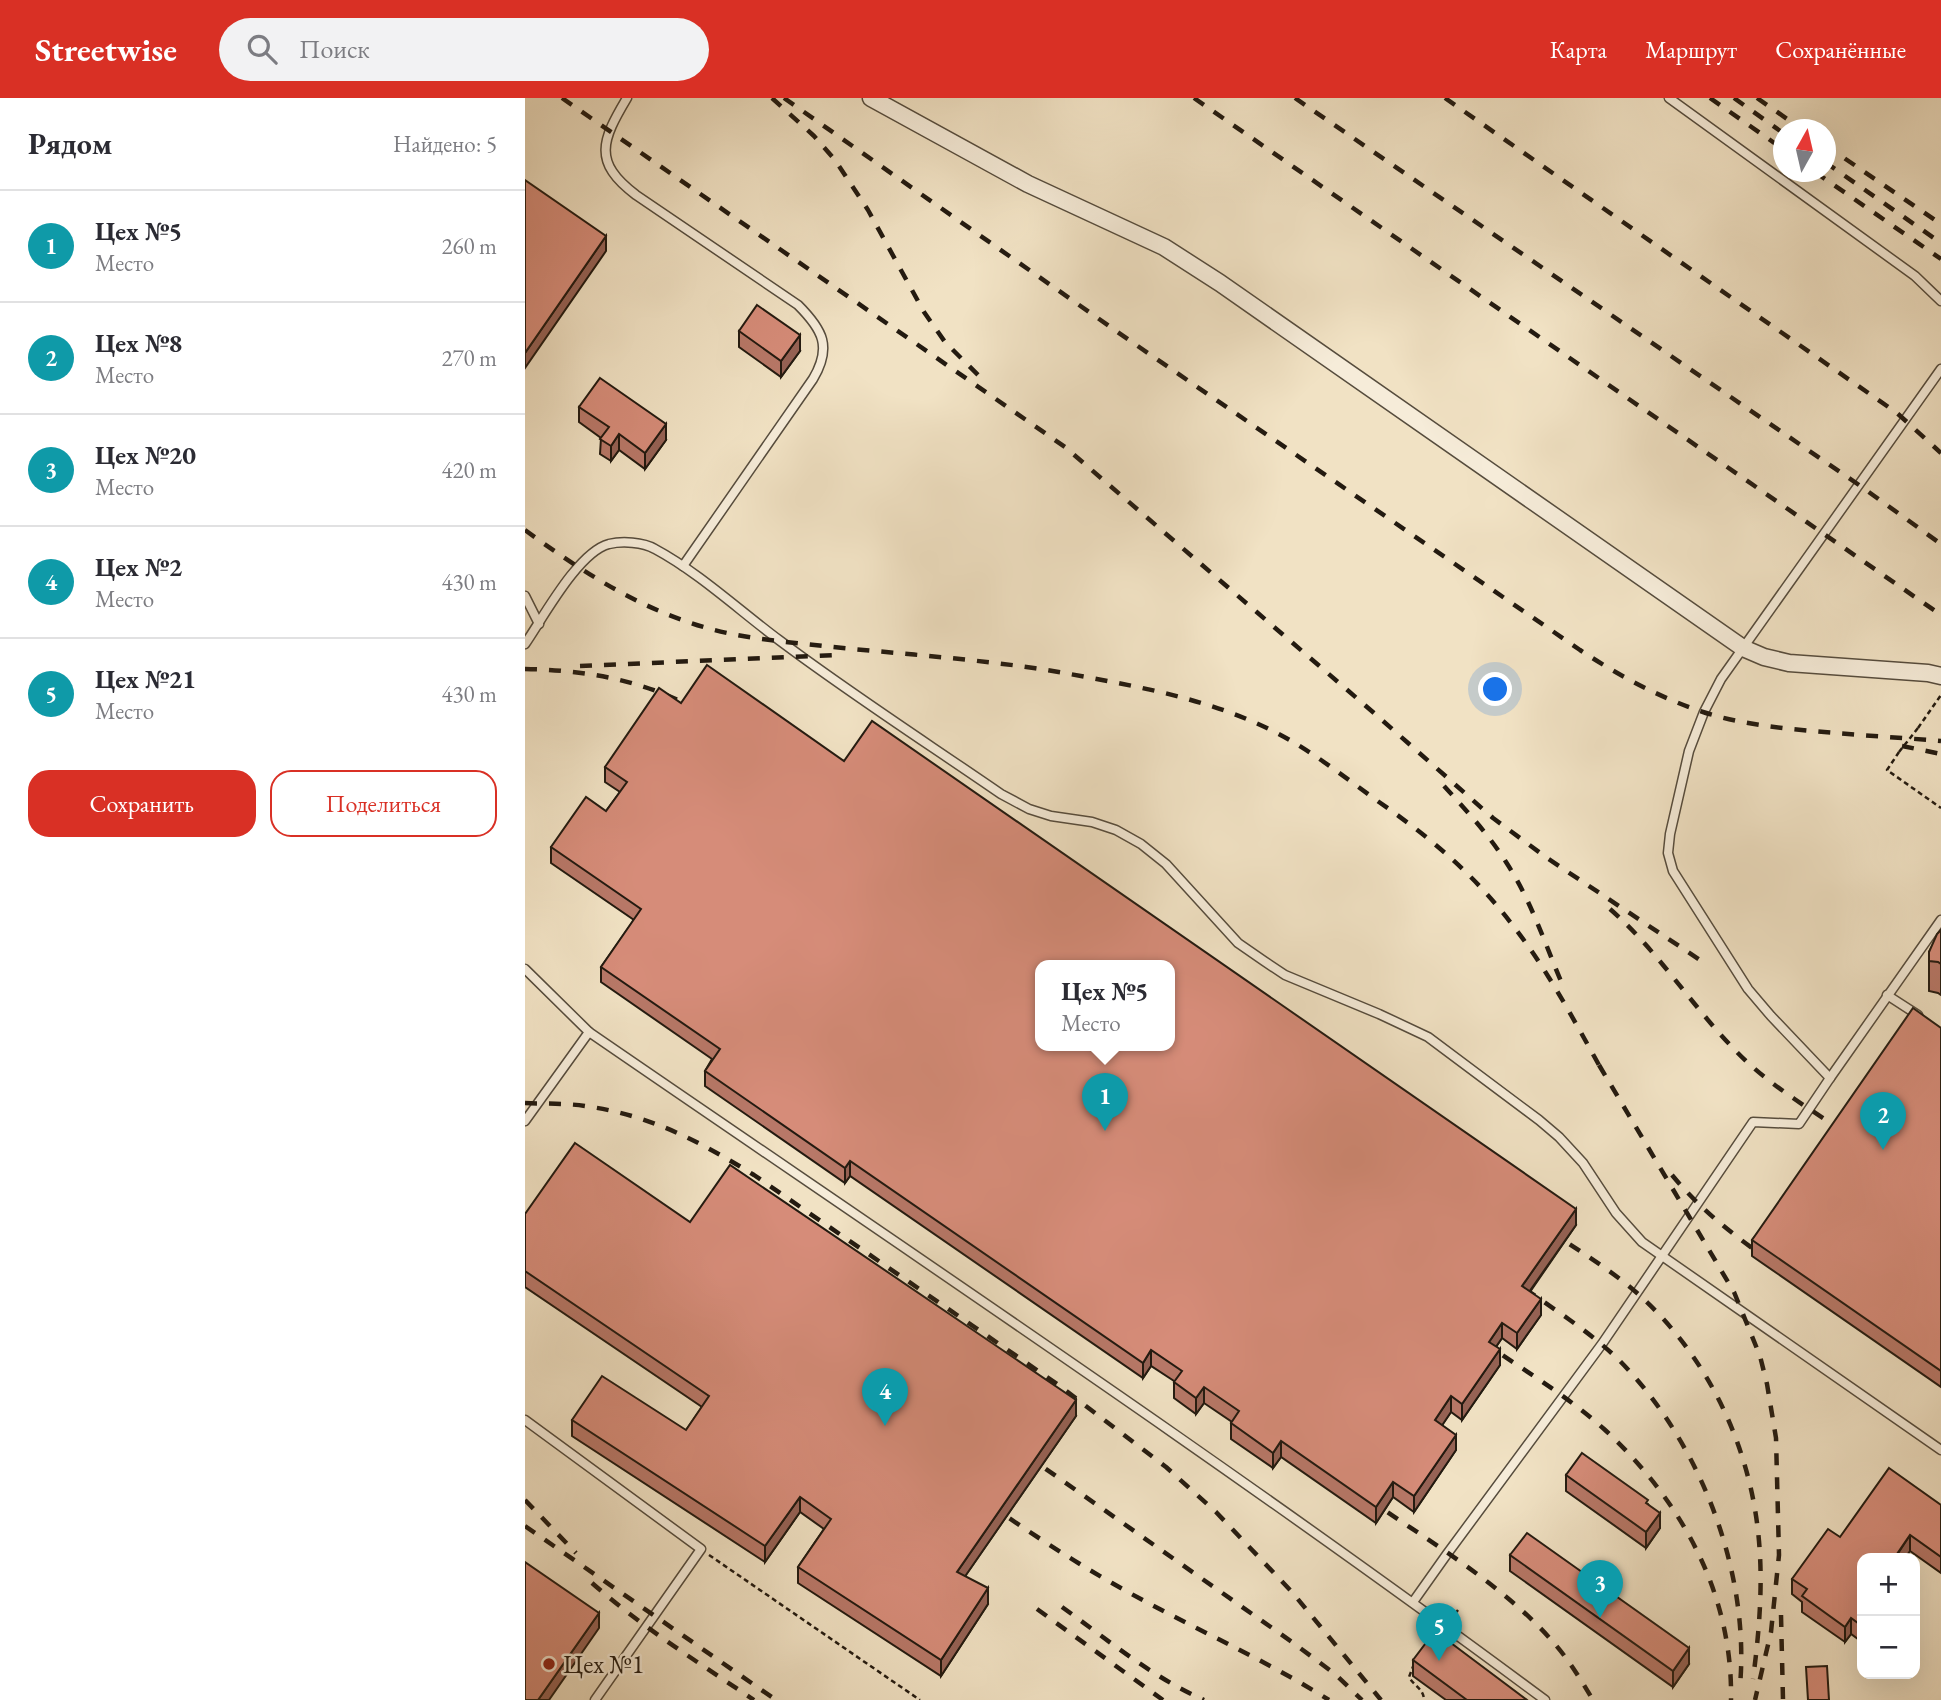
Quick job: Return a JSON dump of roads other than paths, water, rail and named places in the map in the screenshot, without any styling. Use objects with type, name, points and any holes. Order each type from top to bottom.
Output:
[{"type":"street","points":[[871,98],[1028,184],[1164,247],[1220,283],[1743,648],[1789,663],[1941,676]]},
{"type":"lane","points":[[627,98],[614,121],[605,154],[615,177],[636,195],[798,306],[817,327],[823,339],[824,354],[820,368],[683,566]]},
{"type":"lane","points":[[1669,98],[1915,276],[1941,301]]},
{"type":"lane","points":[[1830,1079],[1748,989],[1673,871],[1668,853],[1669,834],[1695,733],[1721,679],[1941,369]]},
{"type":"lane","points":[[525,644],[588,555],[609,544],[653,547],[683,566],[781,642],[1001,794],[1029,809],[1051,816],[1092,822],[1115,830],[1141,844],[1166,864],[1238,943],[1285,975],[1428,1037],[1521,1106],[1559,1138],[1583,1163],[1616,1213],[1643,1242],[1941,1450]]},
{"type":"lane","points":[[525,596],[539,624]]},
{"type":"lane","points":[[1413,1602],[1602,1345],[1753,1122],[1799,1124],[1941,919]]},
{"type":"lane","points":[[525,969],[589,1032],[1413,1602],[1545,1700]]},
{"type":"lane","points":[[1887,995],[1930,1023]]},
{"type":"lane","points":[[525,1121],[589,1032]]},
{"type":"lane","points":[[525,1420],[701,1549],[594,1700]]},
{"type":"railway","points":[[562,98],[1065,447],[1493,818],[1547,858],[1703,962]]},
{"type":"railway","points":[[772,98],[814,136],[835,160],[868,210],[924,312],[945,342],[983,380]]},
{"type":"railway","points":[[784,98],[1129,340],[1580,650],[1624,677],[1687,706],[1736,721],[1802,730],[1941,741]]},
{"type":"railway","points":[[1194,98],[1941,615]]},
{"type":"railway","points":[[1295,98],[1941,544]]},
{"type":"railway","points":[[1445,98],[1897,413],[1941,453]]},
{"type":"railway","points":[[1710,98],[1773,142]]},
{"type":"railway","points":[[1734,98],[1773,126]]},
{"type":"railway","points":[[1757,98],[1787,119]]},
{"type":"railway","points":[[1836,152],[1941,224]]},
{"type":"railway","points":[[1836,170],[1941,243]]},
{"type":"railway","points":[[1829,182],[1941,259]]},
{"type":"railway","points":[[525,530],[564,558],[625,595],[668,615],[707,628],[740,636],[1022,666],[1075,675],[1189,700],[1232,713],[1287,738],[1398,816],[1468,874],[1527,944],[1604,1074]]},
{"type":"railway","points":[[580,666],[835,655]]},
{"type":"railway","points":[[525,669],[592,675],[635,684],[697,710]]},
{"type":"railway","points":[[1902,746],[1941,754]]},
{"type":"railway","points":[[1444,786],[1485,832],[1515,877],[1563,986]]},
{"type":"railway","points":[[1610,909],[1644,942],[1719,1033],[1747,1062],[1789,1095],[1847,1134]]},
{"type":"railway","points":[[1599,1065],[1734,1292],[1760,1356],[1767,1384],[1776,1438],[1779,1555],[1771,1632],[1755,1700]]},
{"type":"railway","points":[[525,1103],[577,1105],[609,1110],[653,1123],[714,1151],[754,1175],[1057,1384],[1166,1467],[1216,1512],[1292,1592],[1381,1700]]},
{"type":"railway","points":[[1672,1175],[1718,1221],[1769,1260]]},
{"type":"railway","points":[[1550,1231],[1617,1276],[1662,1318],[1685,1345],[1722,1405],[1747,1471],[1759,1541],[1760,1610],[1753,1679]]},
{"type":"railway","points":[[1525,1289],[1585,1331],[1619,1360],[1648,1393],[1696,1469],[1714,1511],[1737,1598],[1741,1642],[1740,1686]]},
{"type":"railway","points":[[1483,1342],[1590,1417],[1632,1457],[1657,1486],[1679,1518],[1712,1586],[1723,1622],[1731,1700]]},
{"type":"railway","points":[[1026,1455],[1292,1642],[1335,1674],[1362,1700]]},
{"type":"railway","points":[[1368,1499],[1466,1566],[1535,1622],[1575,1670],[1593,1700]]},
{"type":"railway","points":[[525,1500],[576,1553]]},
{"type":"railway","points":[[990,1505],[1112,1583],[1276,1669],[1329,1700]]},
{"type":"railway","points":[[525,1526],[776,1700]]},
{"type":"railway","points":[[592,1583],[651,1630],[754,1700]]},
{"type":"railway","points":[[1062,1607],[1148,1669],[1204,1700]]},
{"type":"railway","points":[[1037,1609],[1163,1700]]},
{"type":"railway","points":[[1781,1615],[1783,1700]]},
{"type":"place","name":"Цех №5","points":[[1105,1131]]},
{"type":"place","name":"Цех №8","points":[[1883,1150]]},
{"type":"place","name":"Цех №2","points":[[885,1426]]},
{"type":"place","name":"Цех №20","points":[[1600,1618]]},
{"type":"place","name":"Цех №21","points":[[1439,1661]]},
{"type":"place","name":"Цех №1","points":[[549,1664]]}]
